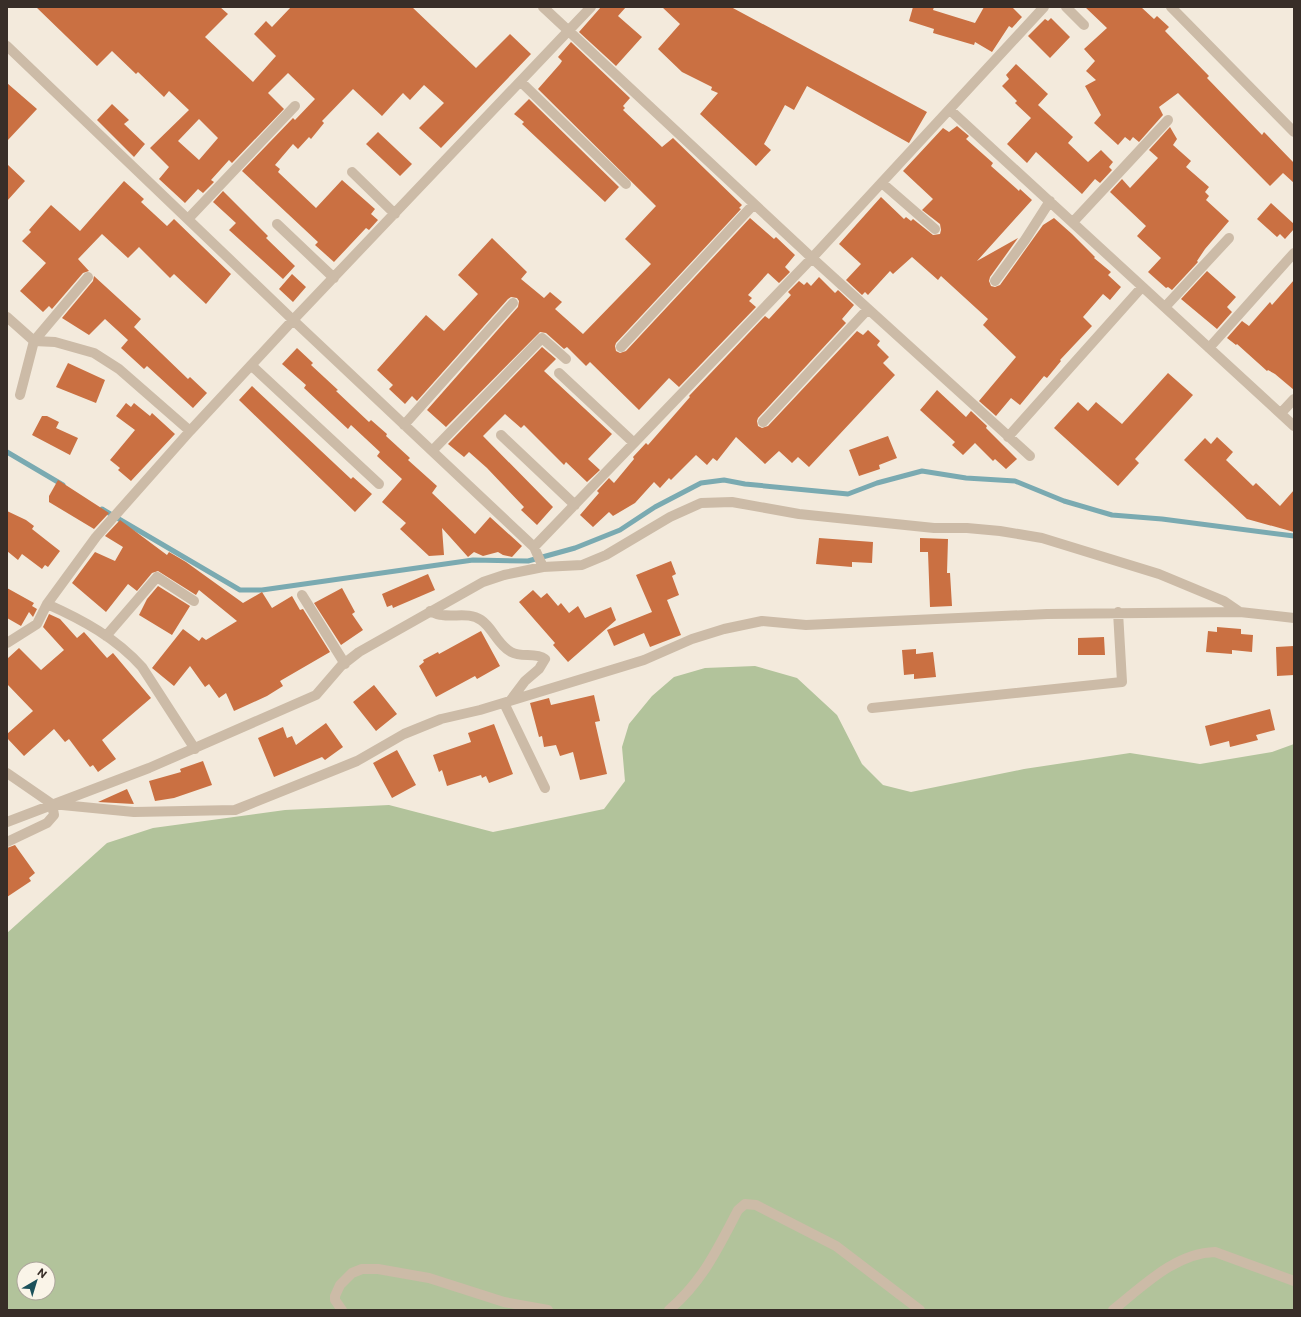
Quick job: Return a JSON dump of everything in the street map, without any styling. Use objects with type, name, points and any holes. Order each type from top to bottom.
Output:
[{"type":"street","points":[[543,7],[812,258],[1030,456]]},
{"type":"street","points":[[7,643],[37,624],[48,604],[96,537],[190,431],[252,366],[293,320],[591,7]]},
{"type":"street","points":[[534,547],[882,184],[1044,7]]},
{"type":"street","points":[[1066,7],[1084,25]]},
{"type":"street","points":[[1171,7],[1294,132]]},
{"type":"street","points":[[7,46],[293,320],[534,547],[543,567]]},
{"type":"street","points":[[521,82],[626,184]]},
{"type":"street","points":[[188,219],[295,106]]},
{"type":"street","points":[[950,110],[1294,426]]},
{"type":"street","points":[[1073,222],[1168,120]]},
{"type":"street","points":[[352,172],[395,214]]},
{"type":"street","points":[[882,184],[935,229]]},
{"type":"street","points":[[995,281],[1050,202]]},
{"type":"street","points":[[621,347],[754,204]]},
{"type":"street","points":[[277,224],[334,278]]},
{"type":"street","points":[[1165,307],[1229,238]]},
{"type":"street","points":[[1209,348],[1294,253]]},
{"type":"street","points":[[20,395],[34,341],[88,277]]},
{"type":"street","points":[[1008,437],[1142,287]]},
{"type":"street","points":[[404,425],[513,303]]},
{"type":"street","points":[[763,422],[868,309]]},
{"type":"street","points":[[7,316],[34,341],[55,342],[94,353],[119,369],[190,431]]},
{"type":"street","points":[[432,451],[542,338],[566,359]]},
{"type":"street","points":[[252,366],[379,484]]},
{"type":"street","points":[[559,373],[634,443]]},
{"type":"street","points":[[1281,413],[1294,399]]},
{"type":"street","points":[[500,435],[575,505]]},
{"type":"street","points":[[7,822],[149,768],[316,695],[345,664],[359,652],[483,582],[504,575],[543,567],[582,565],[606,554],[670,517],[701,503],[732,502],[799,514],[934,528],[968,528],[1000,531],[1042,538],[1159,574],[1224,601],[1240,612]]},
{"type":"street","points":[[106,636],[157,577],[194,601]]},
{"type":"street","points":[[302,595],[345,664]]},
{"type":"street","points":[[48,604],[84,620],[133,657],[142,667],[194,749]]},
{"type":"street","points":[[430,612],[442,615],[472,615],[482,620],[502,645],[510,651],[520,656],[540,655],[545,659],[539,669],[525,681],[507,702]]},
{"type":"street","points":[[872,708],[1122,682],[1118,612]]},
{"type":"street","points":[[7,773],[52,804],[134,812],[235,810],[358,761],[404,734],[433,722],[507,702],[644,660],[692,639],[717,631],[762,622],[806,625],[1118,612],[1240,612],[1294,618]]},
{"type":"street","points":[[507,702],[545,788]]},
{"type":"street","points":[[7,842],[47,823],[54,815],[52,804]]},
{"type":"street","points":[[669,1310],[708,1268],[741,1206],[751,1204],[771,1212],[836,1246],[920,1310]]},
{"type":"street","points":[[1113,1310],[1165,1269],[1204,1252],[1215,1252],[1294,1281]]},
{"type":"street","points":[[342,1310],[335,1300],[337,1290],[344,1279],[362,1269],[378,1269],[429,1278],[504,1302],[548,1310]]},
{"type":"green space","points":[[755,666],[797,678],[837,715],[862,764],[883,785],[911,792],[1024,769],[1130,753],[1200,764],[1272,752],[1294,744],[1294,1310],[7,1310],[7,933],[107,843],[153,828],[285,810],[389,805],[493,832],[604,809],[625,781],[622,747],[629,724],[652,696],[674,677],[705,668]]},
{"type":"building","points":[[36,7],[220,7],[228,14],[205,37],[253,82],[276,56],[254,34],[266,21],[272,27],[291,7],[412,7],[476,68],[510,34],[531,54],[441,148],[419,128],[444,103],[424,85],[410,100],[403,93],[382,116],[353,89],[322,121],[324,123],[311,139],[309,137],[298,149],[293,144],[275,165],[280,169],[278,172],[316,208],[342,180],[375,209],[371,214],[378,220],[369,230],[366,228],[334,262],[315,245],[318,242],[242,171],[293,118],[295,120],[315,99],[288,73],[268,93],[284,109],[232,163],[229,160],[211,180],[214,182],[203,193],[198,189],[185,203],[159,179],[169,167],[150,148],[189,110],[169,91],[164,97],[138,72],[136,74],[112,51],[97,66]],"holes":[[[199,119],[218,138],[199,160],[178,141]]]},
{"type":"building","points":[[601,7],[626,7],[618,16],[642,37],[616,66],[579,32]]},
{"type":"building","points":[[662,7],[731,7],[927,112],[909,143],[807,86],[794,110],[785,105],[764,144],[771,150],[756,166],[700,114],[718,93],[711,90],[712,87],[682,72],[658,49],[680,24]]},
{"type":"building","points":[[913,7],[934,7],[933,10],[975,23],[984,7],[1012,7],[1022,17],[1012,28],[1009,26],[992,52],[975,42],[974,45],[933,33],[934,29],[909,21]]},
{"type":"building","points":[[1085,7],[1141,7],[1154,19],[1157,16],[1169,27],[1165,31],[1209,76],[1207,78],[1262,135],[1264,132],[1294,163],[1294,183],[1283,173],[1270,186],[1178,93],[1159,107],[1163,115],[1139,142],[1133,137],[1130,141],[1125,137],[1118,145],[1094,123],[1101,115],[1085,86],[1096,80],[1086,71],[1095,61],[1084,49],[1107,28]]},
{"type":"building","points":[[1051,18],[1070,37],[1050,58],[1028,36],[1045,19],[1048,21]]},
{"type":"building","points":[[571,42],[630,98],[623,106],[625,108],[623,110],[662,147],[673,138],[742,205],[739,208],[741,209],[616,343],[616,351],[620,353],[626,351],[750,218],[774,239],[776,237],[795,255],[785,267],[790,272],[779,283],[768,273],[748,295],[752,298],[749,301],[756,307],[679,387],[669,378],[639,410],[590,362],[586,366],[567,347],[564,349],[546,333],[540,332],[446,427],[427,410],[518,307],[519,301],[517,298],[511,297],[508,299],[417,401],[412,396],[405,404],[389,389],[393,385],[377,370],[426,315],[444,331],[478,294],[458,275],[492,238],[527,272],[521,279],[544,298],[550,292],[562,302],[555,309],[583,334],[651,264],[625,239],[656,206],[538,89],[560,64],[562,61],[558,57]]},
{"type":"building","points":[[1016,64],[1048,94],[1038,105],[1073,137],[1068,143],[1088,162],[1101,150],[1113,162],[1109,167],[1112,170],[1100,183],[1095,179],[1082,194],[1036,152],[1027,163],[1007,144],[1031,118],[1015,103],[1017,101],[1002,86],[1009,79],[1006,75]]},
{"type":"building","points":[[7,83],[37,109],[7,141]]},
{"type":"building","points":[[529,99],[619,187],[605,202],[522,124],[524,122],[514,114]]},
{"type":"building","points":[[112,104],[129,120],[124,124],[145,144],[134,157],[97,120]]},
{"type":"building","points":[[957,126],[969,136],[966,139],[993,163],[991,166],[1019,191],[1020,189],[1032,200],[977,261],[1018,238],[990,277],[989,281],[991,286],[995,287],[1000,285],[1043,225],[1054,218],[1095,257],[1094,258],[1111,272],[1108,275],[1121,287],[1110,300],[1103,294],[1083,317],[1092,326],[1060,360],[1061,361],[1047,378],[1044,376],[1020,405],[1011,398],[996,416],[979,401],[1016,357],[983,325],[988,319],[941,276],[938,280],[912,257],[893,274],[890,271],[868,295],[865,292],[862,295],[846,280],[861,264],[839,244],[881,197],[904,219],[906,217],[911,221],[913,219],[933,235],[940,234],[940,224],[922,210],[933,199],[903,171],[943,128],[949,132]]},
{"type":"building","points":[[1170,127],[1177,139],[1173,145],[1191,161],[1186,167],[1209,187],[1205,192],[1209,196],[1206,200],[1229,221],[1205,249],[1197,261],[1198,262],[1172,290],[1168,287],[1166,288],[1148,272],[1161,258],[1137,236],[1146,226],[1110,192],[1122,179],[1130,188],[1158,158],[1149,150]]},
{"type":"building","points":[[378,132],[412,164],[400,176],[366,144]]},
{"type":"building","points":[[7,164],[25,181],[7,201]]},
{"type":"building","points":[[124,181],[144,199],[141,202],[167,226],[174,219],[231,274],[206,304],[174,274],[170,278],[139,247],[128,258],[102,234],[78,259],[89,271],[83,273],[52,309],[49,306],[43,312],[20,291],[46,263],[22,241],[31,232],[29,230],[51,205],[80,231]]},
{"type":"building","points":[[223,191],[268,236],[266,238],[295,266],[283,279],[229,230],[236,223],[213,202]]},
{"type":"building","points":[[1271,203],[1294,224],[1294,229],[1285,239],[1280,234],[1277,237],[1257,219]]},
{"type":"building","points":[[1207,271],[1236,297],[1227,307],[1232,312],[1217,329],[1181,299]]},
{"type":"building","points":[[292,274],[306,287],[293,302],[279,289]]},
{"type":"building","points":[[94,276],[141,319],[134,327],[188,379],[190,377],[207,393],[193,408],[147,366],[144,369],[121,348],[128,340],[105,319],[89,335],[62,318],[93,281]]},
{"type":"building","points":[[819,277],[835,293],[838,290],[854,305],[842,319],[846,323],[758,418],[758,426],[762,428],[768,426],[857,331],[863,335],[868,330],[880,341],[877,345],[889,357],[883,363],[895,375],[809,467],[798,457],[792,463],[779,451],[765,464],[736,437],[717,461],[713,458],[707,465],[696,455],[671,480],[669,478],[660,488],[654,482],[635,503],[613,516],[609,512],[593,527],[580,515],[599,493],[597,491],[609,478],[614,483],[634,459],[633,457],[646,443],[648,445],[690,397],[689,396],[765,316],[769,319],[791,295],[788,292],[799,281],[804,285],[807,282],[811,286]]},
{"type":"building","points":[[1294,280],[1294,390],[1275,374],[1268,370],[1267,371],[1237,344],[1236,345],[1227,338],[1242,321],[1249,326],[1270,302],[1272,305]]},
{"type":"building","points":[[542,347],[556,359],[544,371],[612,434],[588,459],[600,470],[587,482],[566,462],[564,465],[524,425],[521,428],[505,414],[483,436],[553,507],[537,525],[521,510],[524,507],[487,468],[469,452],[464,457],[448,444]]},
{"type":"building","points":[[297,348],[313,363],[311,365],[338,390],[336,391],[369,422],[371,420],[387,434],[386,436],[410,458],[408,460],[437,486],[432,493],[475,534],[490,517],[522,546],[512,557],[498,552],[483,556],[474,552],[468,557],[442,528],[444,555],[429,556],[400,529],[406,523],[382,502],[402,479],[377,456],[380,452],[351,425],[348,429],[304,388],[306,385],[282,364]]},
{"type":"building","points":[[68,363],[105,380],[96,403],[56,387]]},
{"type":"building","points":[[1168,373],[1193,395],[1135,459],[1139,463],[1118,486],[1054,428],[1078,402],[1088,411],[1096,402],[1122,424]]},
{"type":"building","points":[[252,386],[351,479],[353,477],[372,494],[355,512],[239,400]]},
{"type":"building","points":[[937,390],[966,417],[971,411],[1017,459],[1006,469],[995,459],[993,461],[975,443],[963,455],[952,445],[955,442],[920,410]]},
{"type":"building","points":[[126,403],[131,407],[134,403],[150,416],[152,413],[175,434],[131,481],[118,470],[120,468],[110,460],[135,430],[116,416]]},
{"type":"building","points":[[42,416],[47,416],[59,422],[56,428],[78,438],[70,455],[32,435]]},
{"type":"building","points":[[888,436],[897,458],[879,465],[880,469],[859,476],[849,450]]},
{"type":"building","points":[[1217,437],[1233,452],[1226,460],[1253,486],[1256,483],[1280,506],[1294,490],[1294,532],[1247,519],[1184,460],[1205,438],[1211,444]]},
{"type":"building","points":[[58,480],[109,513],[94,529],[49,502],[49,496]]},
{"type":"building","points":[[7,511],[26,520],[34,526],[32,529],[60,551],[48,567],[45,565],[42,569],[22,554],[18,560],[7,551]]},
{"type":"building","points":[[120,520],[167,555],[169,552],[186,562],[243,603],[262,592],[272,608],[292,596],[300,610],[303,609],[330,652],[280,681],[283,686],[267,696],[234,711],[226,693],[219,698],[209,684],[205,687],[190,666],[174,686],[152,668],[183,629],[199,641],[202,637],[206,640],[237,621],[199,590],[196,595],[158,571],[152,573],[137,591],[128,584],[106,612],[72,583],[95,552],[115,561],[123,547],[105,536]]},
{"type":"building","points":[[819,538],[873,542],[872,563],[852,562],[852,567],[816,564]]},
{"type":"building","points":[[920,538],[948,539],[947,573],[950,573],[952,606],[930,607],[928,552],[920,552]]},
{"type":"building","points":[[671,561],[676,574],[672,576],[679,595],[667,600],[681,635],[650,647],[644,633],[614,646],[607,630],[652,612],[636,575]]},
{"type":"building","points":[[428,574],[435,590],[393,608],[392,605],[387,607],[382,594]]},
{"type":"building","points":[[158,586],[190,606],[172,635],[139,615],[147,599]]},
{"type":"building","points":[[7,588],[34,603],[32,606],[37,609],[33,617],[29,612],[21,626],[7,618]]},
{"type":"building","points":[[342,588],[355,612],[352,614],[363,630],[341,645],[314,603]]},
{"type":"building","points":[[533,590],[541,598],[547,593],[558,606],[561,603],[569,613],[578,606],[585,618],[611,607],[616,620],[568,662],[553,645],[555,643],[519,602]]},
{"type":"building","points":[[49,614],[60,619],[77,638],[84,632],[107,658],[113,653],[151,698],[102,740],[116,759],[98,772],[93,765],[90,767],[69,739],[65,742],[54,729],[24,756],[7,738],[7,734],[33,711],[7,684],[7,659],[19,648],[41,670],[64,650],[43,627]]},
{"type":"building","points":[[1217,627],[1241,629],[1241,634],[1253,635],[1252,652],[1232,650],[1232,654],[1206,652],[1208,631],[1217,632]]},
{"type":"building","points":[[481,631],[500,666],[477,679],[475,676],[436,697],[419,666],[424,662],[423,660],[438,652],[439,654]]},
{"type":"building","points":[[1104,637],[1105,655],[1078,655],[1078,638]]},
{"type":"building","points":[[1294,646],[1294,675],[1277,676],[1276,647]]},
{"type":"building","points":[[916,649],[916,654],[933,652],[936,677],[914,679],[914,674],[904,675],[902,650]]},
{"type":"building","points":[[374,685],[397,714],[376,731],[353,702]]},
{"type":"building","points":[[594,695],[600,721],[595,722],[607,774],[580,780],[573,752],[560,756],[556,745],[544,747],[542,736],[539,737],[530,703],[549,698],[551,705]]},
{"type":"building","points":[[1270,709],[1275,730],[1256,735],[1258,740],[1230,747],[1229,741],[1210,746],[1205,726]]},
{"type":"building","points":[[326,723],[343,747],[325,760],[322,757],[274,777],[258,738],[283,727],[287,738],[292,736],[296,745]]},
{"type":"building","points":[[494,724],[513,774],[489,783],[486,776],[482,778],[481,775],[447,786],[442,770],[439,772],[433,755],[471,742],[468,733]]},
{"type":"building","points":[[397,750],[416,785],[392,798],[373,763]]},
{"type":"building","points":[[203,761],[212,785],[174,798],[155,801],[149,781],[181,772],[180,769]]},
{"type":"building","points":[[127,789],[134,804],[98,802]]},
{"type":"building","points":[[15,845],[35,873],[29,878],[31,881],[7,897],[7,848]]},
{"type":"waterway","points":[[7,452],[63,485]]},
{"type":"waterway","points":[[102,509],[240,590],[262,590],[473,560],[528,561],[575,548],[620,530],[655,507],[701,483],[724,480],[745,484],[848,494],[877,483],[922,471],[966,478],[1015,481],[1064,501],[1112,515],[1162,519],[1294,536]]}]
